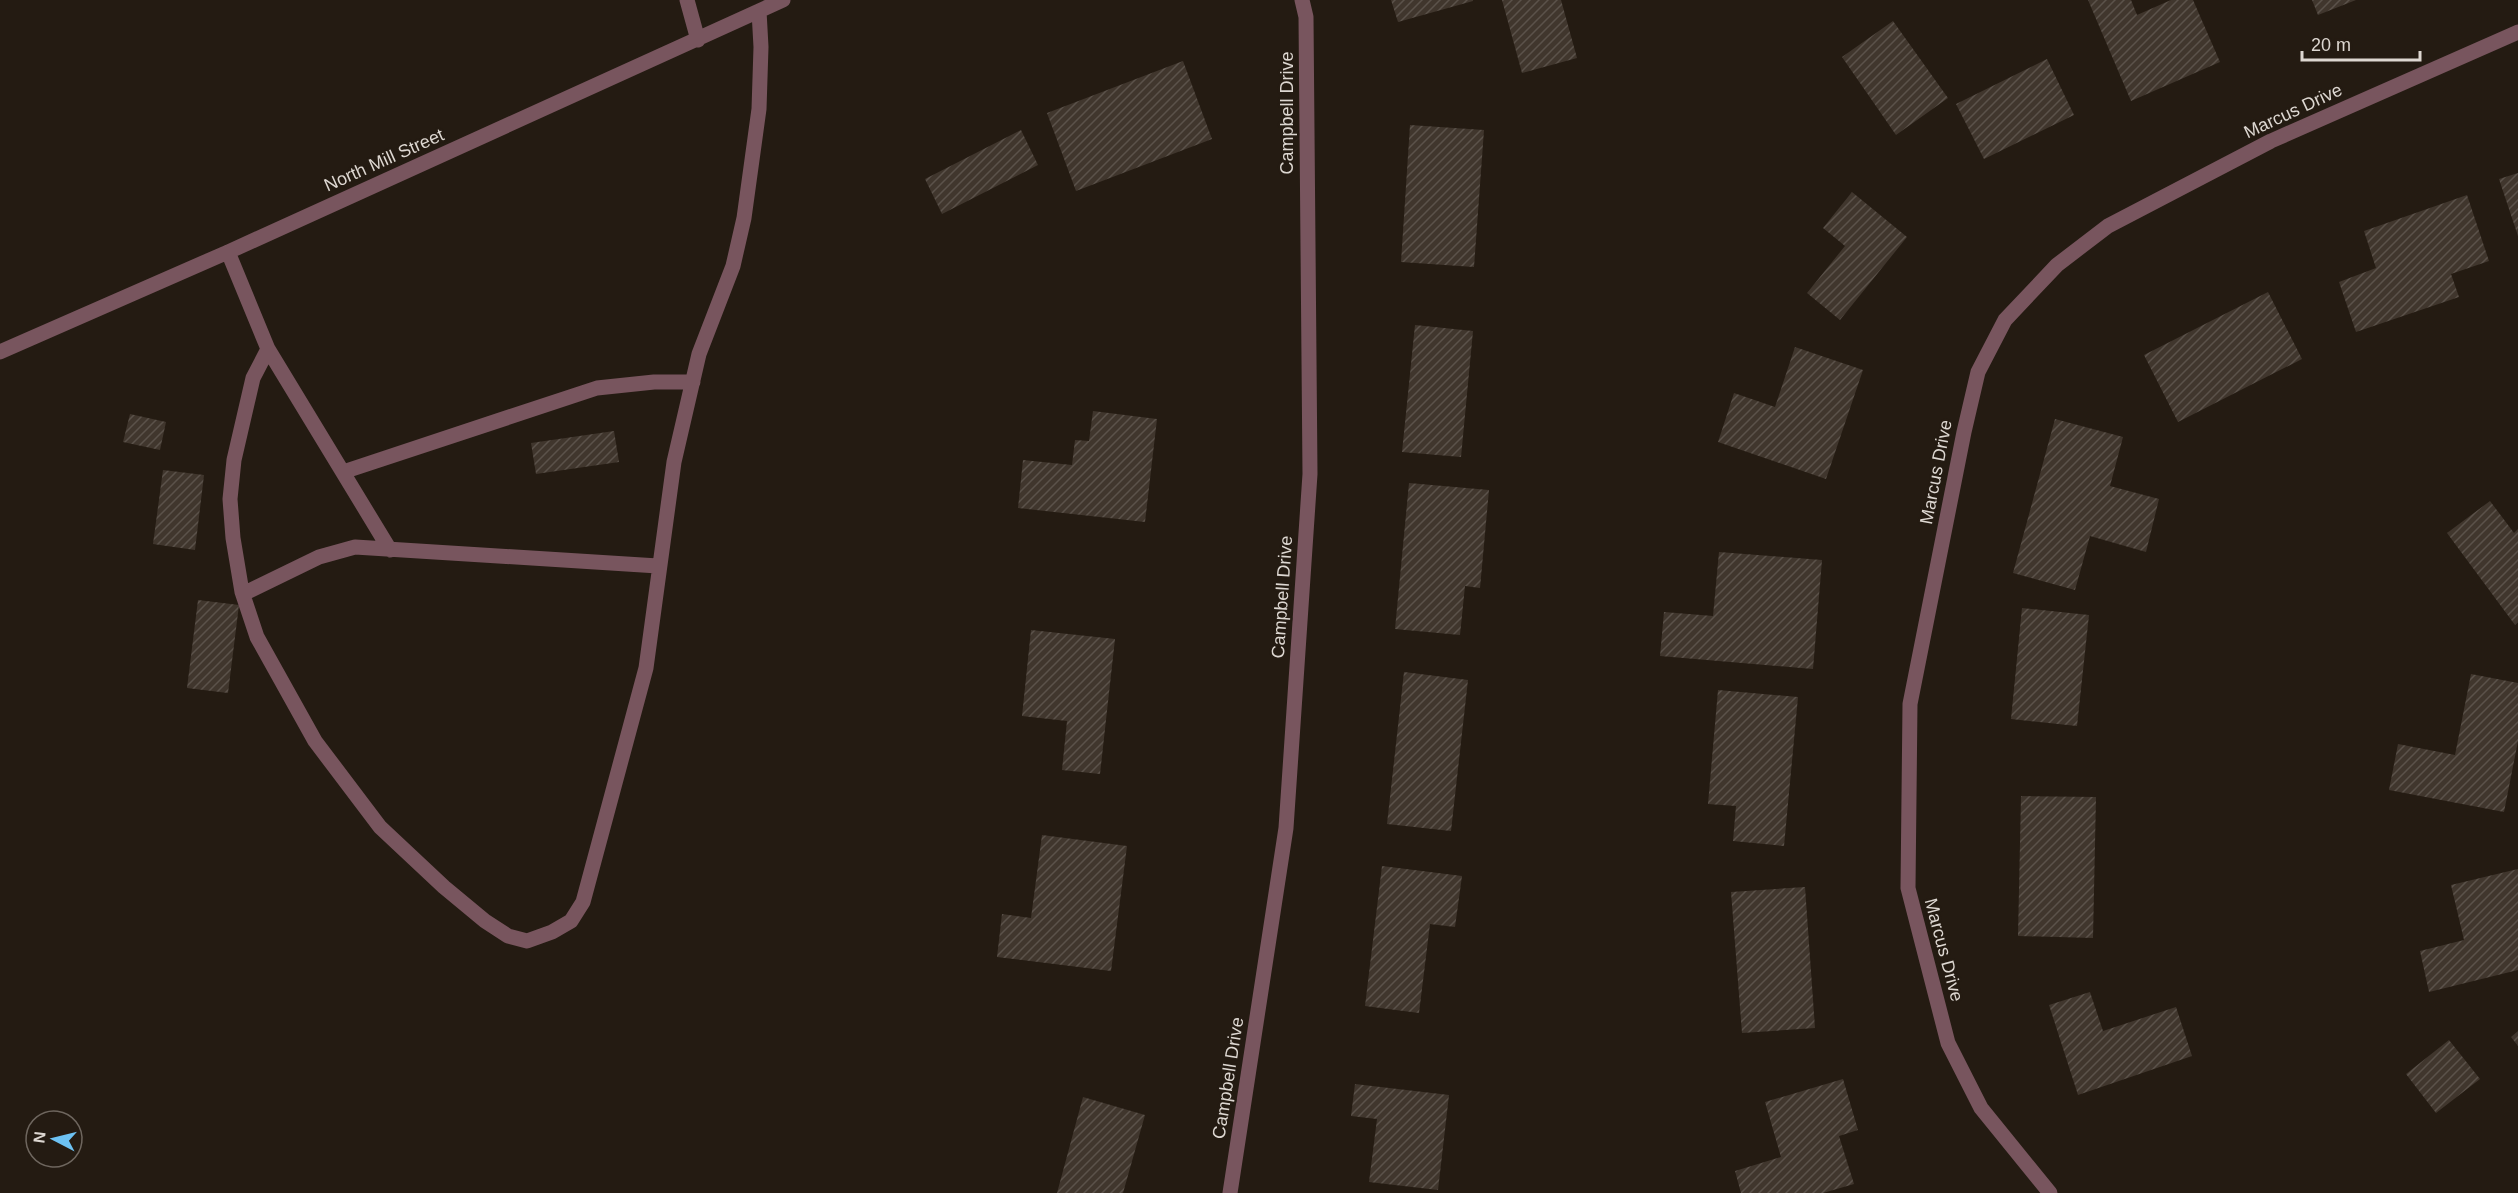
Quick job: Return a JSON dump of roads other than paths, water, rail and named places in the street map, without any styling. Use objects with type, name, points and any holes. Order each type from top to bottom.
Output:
[{"type":"street","points":[[687,0],[698,40]]},
{"type":"street","name":"North Mill Street","points":[[0,352],[228,252],[783,0]]},
{"type":"street","name":"Campbell Drive","points":[[1230,1193],[1286,828],[1310,474],[1306,16],[1302,0]]},
{"type":"street","points":[[267,350],[253,378],[241,424],[230,499],[233,538],[243,594],[257,638],[315,741],[380,827],[444,887],[485,921],[508,936],[527,941],[552,932],[571,921],[583,902],[646,668],[658,566],[674,462],[699,354],[733,266],[744,218],[759,109],[761,47],[759,11]]},
{"type":"street","name":"Marcus Drive","points":[[2050,1193],[1981,1108],[1948,1043],[1908,888],[1911,704],[1964,432],[1978,372],[2005,320],[2057,265],[2108,226],[2271,141],[2518,32]]},
{"type":"street","points":[[228,252],[267,350],[390,550]]},
{"type":"street","points":[[343,472],[597,388],[654,382],[693,382]]},
{"type":"street","points":[[243,594],[320,557],[355,547],[658,566]]}]
